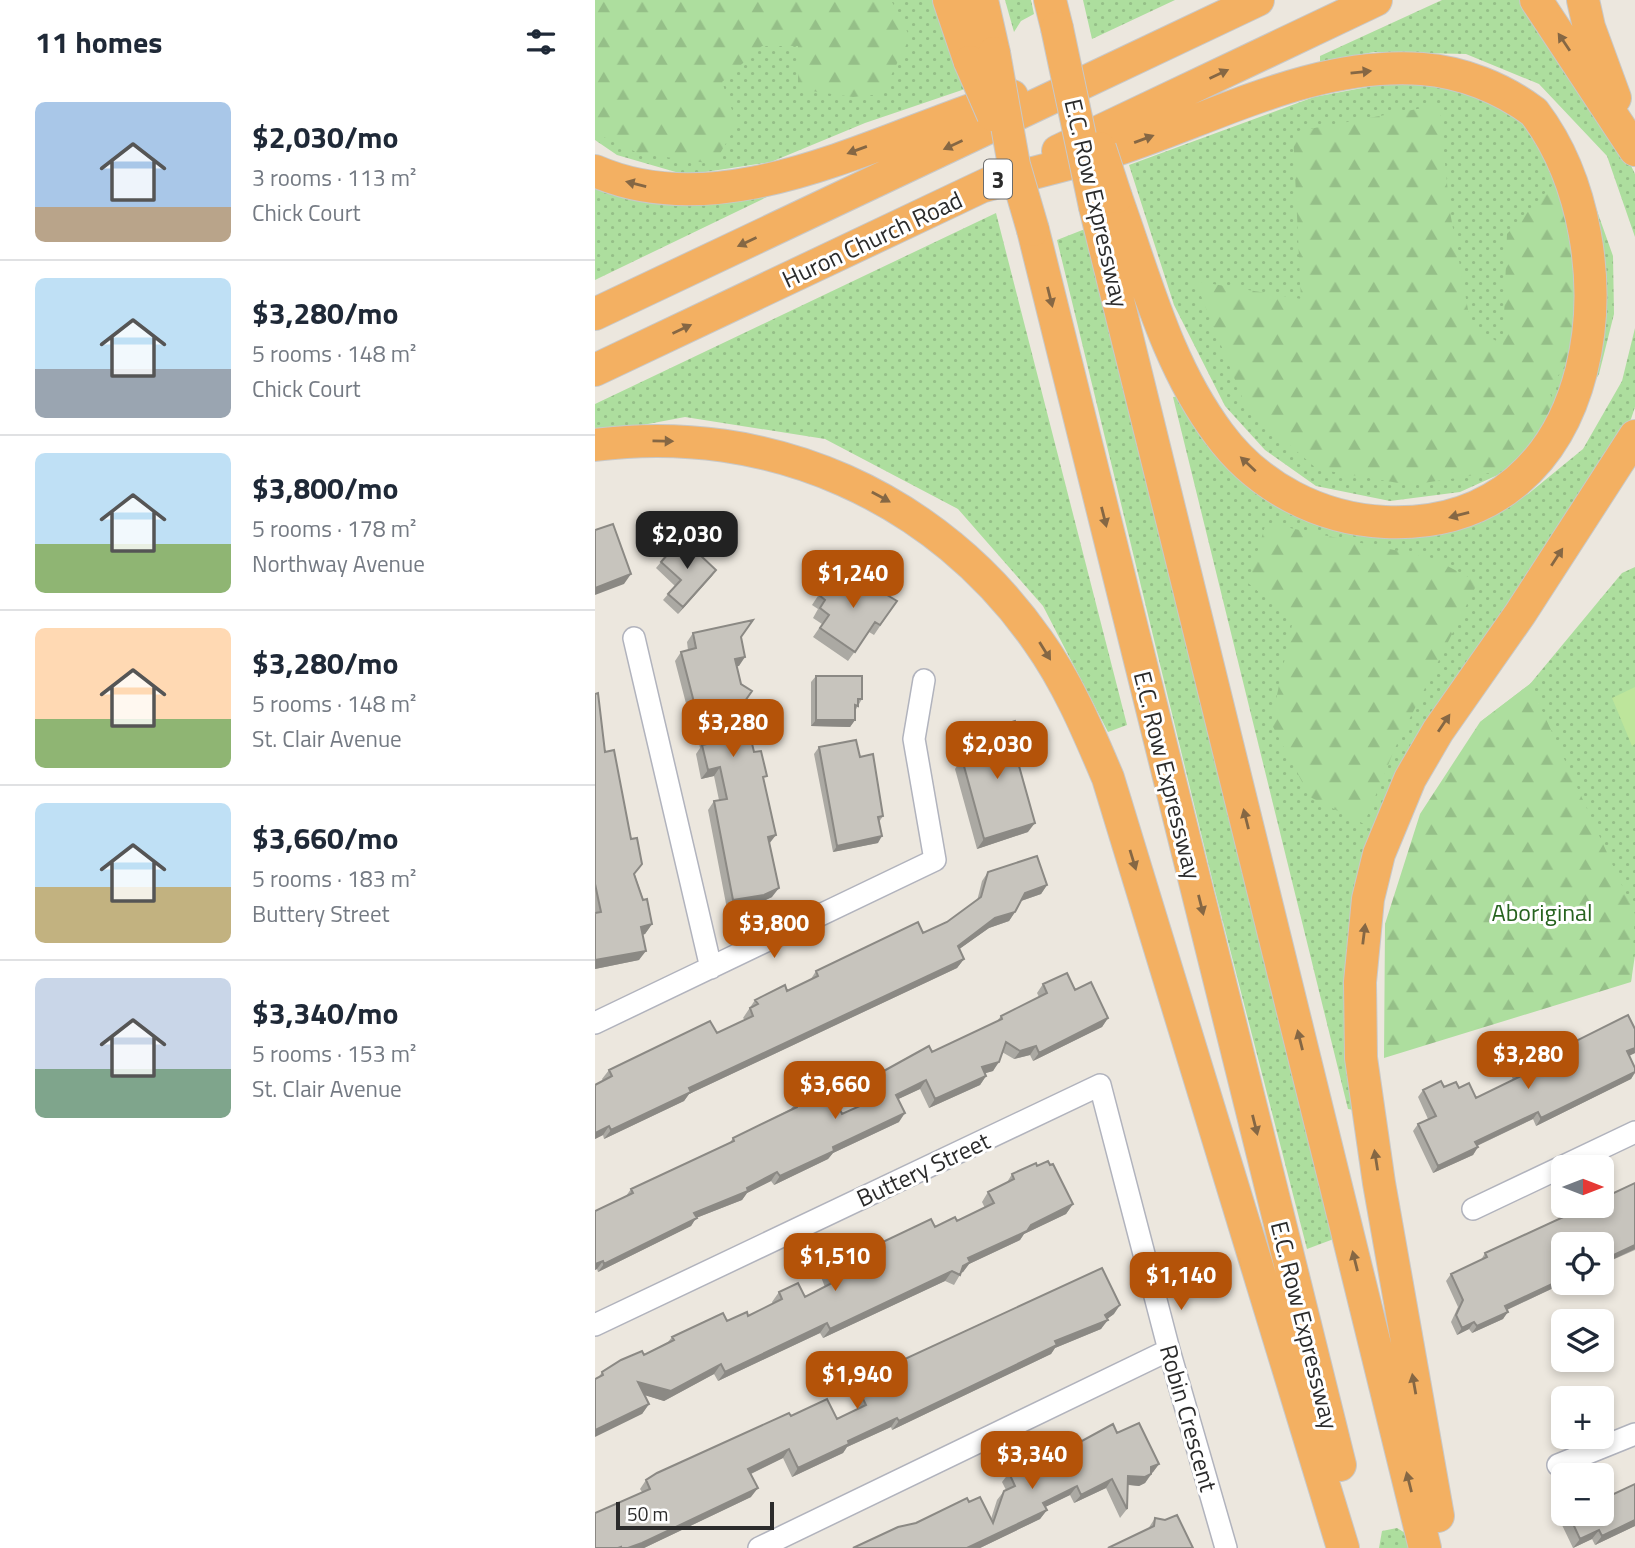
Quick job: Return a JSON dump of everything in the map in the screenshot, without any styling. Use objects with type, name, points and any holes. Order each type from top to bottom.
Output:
[{"type":"highway","points":[[949,0],[982,57]]},
{"type":"highway","points":[[982,0],[982,57]]},
{"type":"highway","name":"Huron Church Road","points":[[595,314],[1258,0]]},
{"type":"highway","name":"Huron Church Road","points":[[607,364],[1376,0]]},
{"type":"highway","points":[[1536,0],[1632,145]]},
{"type":"highway","points":[[1583,0],[1589,27],[1632,145]]},
{"type":"highway","name":"E.C. Row Expressway","points":[[1054,14],[1073,93],[1081,150],[1106,202],[1425,1548]]},
{"type":"highway","name":"E.C. Row Expressway","points":[[982,57],[1033,230],[1360,1548]]},
{"type":"highway","points":[[595,171],[642,187],[672,191],[754,183],[804,170],[965,110],[1131,60]]},
{"type":"highway","points":[[985,186],[1111,152],[1305,83],[1342,74],[1420,69],[1451,73],[1516,99],[1566,138],[1583,160],[1607,203]]},
{"type":"highway","points":[[1106,202],[1195,401],[1222,439],[1246,463],[1274,487],[1303,503],[1337,515],[1373,522],[1408,523],[1469,513],[1521,487],[1556,460],[1579,435],[1603,396]]},
{"type":"highway","points":[[595,332],[607,364]]},
{"type":"highway","points":[[1443,1548],[1365,1091],[1360,994],[1369,900],[1379,854],[1410,779],[1438,731],[1520,614],[1635,436]]},
{"type":"highway","points":[[595,445],[658,440],[698,441],[775,455],[824,470],[908,512],[950,545],[1009,603],[1039,642],[1067,687],[1108,779],[1343,1548]]},
{"type":"street","points":[[634,638],[711,968]]},
{"type":"street","points":[[595,1023],[935,860],[914,739],[925,680]]},
{"type":"street","name":"Buttery Street","points":[[595,1325],[1100,1085]]},
{"type":"street","name":"Robin Crescent","points":[[1100,1085],[1169,1350],[1226,1548]]},
{"type":"street","points":[[1473,1209],[1635,1132]]},
{"type":"street","points":[[759,1548],[1169,1350]]},
{"type":"street","points":[[1563,1463],[1635,1434]]},
{"type":"green space","points":[[595,0],[935,0],[965,89],[865,123],[771,162],[686,175],[617,155],[595,140]]},
{"type":"green space","points":[[595,0],[891,0],[910,37],[882,94],[853,97],[798,89],[798,46],[762,46],[722,82],[737,124],[714,164],[638,153],[595,133]]},
{"type":"green space","points":[[1005,0],[1031,0],[1034,14],[1021,21],[1014,32]]},
{"type":"green space","points":[[1083,0],[1175,0],[1092,39]]},
{"type":"green space","points":[[1442,0],[1520,0],[1622,147],[1635,174],[1635,237],[1607,156],[1539,84],[1466,54],[1374,52],[1320,62],[1320,56]]},
{"type":"green space","points":[[1416,78],[1499,101],[1552,143],[1590,191],[1613,256],[1614,314],[1599,374],[1568,424],[1529,461],[1460,492],[1390,501],[1316,486],[1265,450],[1225,406],[1174,305],[1129,165],[1314,97]]},
{"type":"green space","points":[[1439,105],[1450,212],[1471,326],[1503,345],[1507,234],[1560,177],[1585,214],[1583,340],[1548,390],[1562,417],[1509,470],[1410,485],[1317,469],[1246,407],[1195,281],[1301,299],[1293,132]]},
{"type":"green space","points":[[595,182],[771,187],[771,195],[595,280]]},
{"type":"green space","points":[[996,213],[1127,725],[1108,732],[1043,606],[958,509],[825,439],[685,417],[595,434],[595,404]]},
{"type":"green space","points":[[1085,229],[1339,1237],[1307,1249],[1215,891],[1057,240]]},
{"type":"green space","points":[[1635,328],[1635,407],[1631,419],[1407,755],[1363,857],[1359,1111],[1348,1109],[1173,397],[1182,396],[1215,455],[1257,489],[1311,520],[1477,520],[1528,494],[1583,449],[1622,381]]},
{"type":"green space","points":[[1266,523],[1432,558],[1478,582],[1395,748],[1364,824],[1310,797],[1271,723],[1293,620],[1248,583]]},
{"type":"green space","name":"Aboriginal","points":[[1635,567],[1635,955],[1631,982],[1385,924],[1539,703],[1480,722],[1530,684],[1622,573]]},
{"type":"green space","name":"Aboriginal","points":[[1530,684],[1635,914],[1631,982],[1384,1058],[1385,924],[1420,814],[1480,722]]},
{"type":"green space","points":[[1635,687],[1635,744],[1632,746],[1612,698]]},
{"type":"green space","points":[[1397,1528],[1410,1536],[1413,1548],[1379,1548],[1382,1531]]},
{"type":"building","points":[[613,524],[631,574],[595,588],[595,530]]},
{"type":"building","points":[[682,538],[716,570],[683,607],[668,594],[681,580],[661,562]]},
{"type":"building","points":[[849,572],[897,601],[880,625],[875,622],[855,652],[820,628],[829,615],[820,608],[825,600],[819,595],[829,579],[839,586]]},
{"type":"building","points":[[753,620],[741,637],[745,657],[735,659],[741,684],[752,691],[745,701],[744,710],[754,752],[761,751],[767,776],[763,777],[776,835],[768,837],[779,888],[764,895],[733,900],[714,801],[727,799],[720,767],[708,770],[702,745],[707,744],[700,709],[696,710],[681,652],[696,648],[693,633]]},
{"type":"building","points":[[816,676],[862,676],[862,699],[858,699],[858,706],[855,705],[855,720],[816,720]]},
{"type":"building","points":[[598,693],[605,752],[614,750],[631,839],[637,838],[642,864],[634,874],[643,900],[647,899],[652,924],[641,927],[646,951],[595,960],[595,913],[601,912],[595,884],[595,694]]},
{"type":"building","points":[[1015,721],[1021,738],[1012,741],[1035,823],[984,839],[962,759],[967,758],[965,748],[972,746],[969,736]]},
{"type":"building","points":[[856,740],[860,757],[873,754],[883,816],[878,817],[882,836],[837,846],[819,747]]},
{"type":"building","points":[[1037,856],[1047,885],[1025,893],[1015,912],[995,918],[958,946],[964,959],[689,1088],[691,1092],[611,1130],[609,1126],[595,1133],[595,1085],[612,1076],[609,1070],[710,1021],[717,1033],[753,1016],[750,1008],[758,1004],[755,1000],[785,985],[787,991],[818,976],[816,971],[918,922],[923,933],[947,922],[981,897],[988,872]]},
{"type":"building","points":[[1067,973],[1075,990],[1091,982],[1108,1018],[1039,1053],[1036,1046],[1020,1051],[1006,1042],[999,1062],[982,1067],[986,1076],[935,1099],[926,1080],[896,1095],[905,1113],[833,1147],[834,1151],[780,1176],[777,1172],[747,1188],[748,1191],[694,1213],[697,1218],[604,1264],[603,1261],[595,1264],[595,1211],[633,1193],[631,1189],[734,1141],[733,1138],[797,1107],[797,1101],[806,1096],[817,1100],[832,1093],[842,1114],[871,1101],[862,1083],[929,1046],[932,1052],[1002,1019],[1001,1016],[1047,993],[1043,984]]},
{"type":"building","points":[[1628,1015],[1635,1029],[1635,1048],[1627,1051],[1635,1072],[1541,1118],[1538,1112],[1475,1142],[1478,1147],[1438,1166],[1418,1124],[1436,1116],[1423,1090],[1441,1081],[1444,1087],[1456,1082],[1459,1088],[1469,1083],[1476,1098],[1521,1076],[1518,1070]]},
{"type":"building","points":[[1048,1161],[1050,1165],[1053,1164],[1073,1204],[1031,1225],[1027,1231],[968,1258],[970,1262],[963,1266],[960,1275],[952,1271],[830,1329],[827,1323],[725,1372],[721,1364],[671,1391],[638,1382],[649,1404],[595,1430],[595,1379],[621,1360],[642,1351],[644,1355],[674,1340],[672,1337],[723,1313],[727,1321],[747,1312],[748,1316],[782,1299],[779,1292],[798,1283],[805,1297],[834,1282],[828,1268],[931,1219],[935,1227],[955,1217],[957,1221],[994,1203],[988,1192],[1014,1179],[1012,1174],[1036,1163],[1037,1166]]},
{"type":"building","points":[[1635,1183],[1635,1245],[1614,1255],[1614,1232],[1551,1232],[1551,1285],[1505,1306],[1508,1312],[1477,1326],[1474,1322],[1462,1328],[1456,1315],[1463,1300],[1451,1274],[1487,1257],[1485,1253],[1561,1218],[1614,1218],[1614,1193]]},
{"type":"building","points":[[1102,1268],[1120,1305],[1105,1315],[1108,1320],[1055,1341],[1057,1345],[899,1421],[897,1418],[848,1441],[849,1444],[798,1468],[789,1449],[748,1469],[758,1488],[642,1543],[628,1548],[595,1548],[595,1513],[650,1489],[646,1480],[657,1473],[789,1413],[791,1416],[827,1399],[837,1419],[866,1405],[855,1382]]},
{"type":"building","points":[[1139,1423],[1159,1464],[1151,1467],[1151,1474],[1145,1477],[1128,1476],[1127,1509],[1112,1479],[1081,1495],[1077,1486],[1043,1503],[1047,1510],[967,1548],[853,1548],[898,1527],[916,1523],[967,1498],[969,1502],[980,1497],[993,1523],[1004,1491],[1015,1486],[1009,1473],[1058,1450],[1060,1453],[1113,1424],[1117,1433]]},
{"type":"building","points":[[1635,1484],[1635,1520],[1602,1536],[1599,1530],[1580,1539],[1574,1526],[1614,1526],[1614,1494]]},
{"type":"building","points":[[1177,1515],[1193,1548],[1108,1548],[1154,1526],[1155,1518],[1165,1520]]}]
